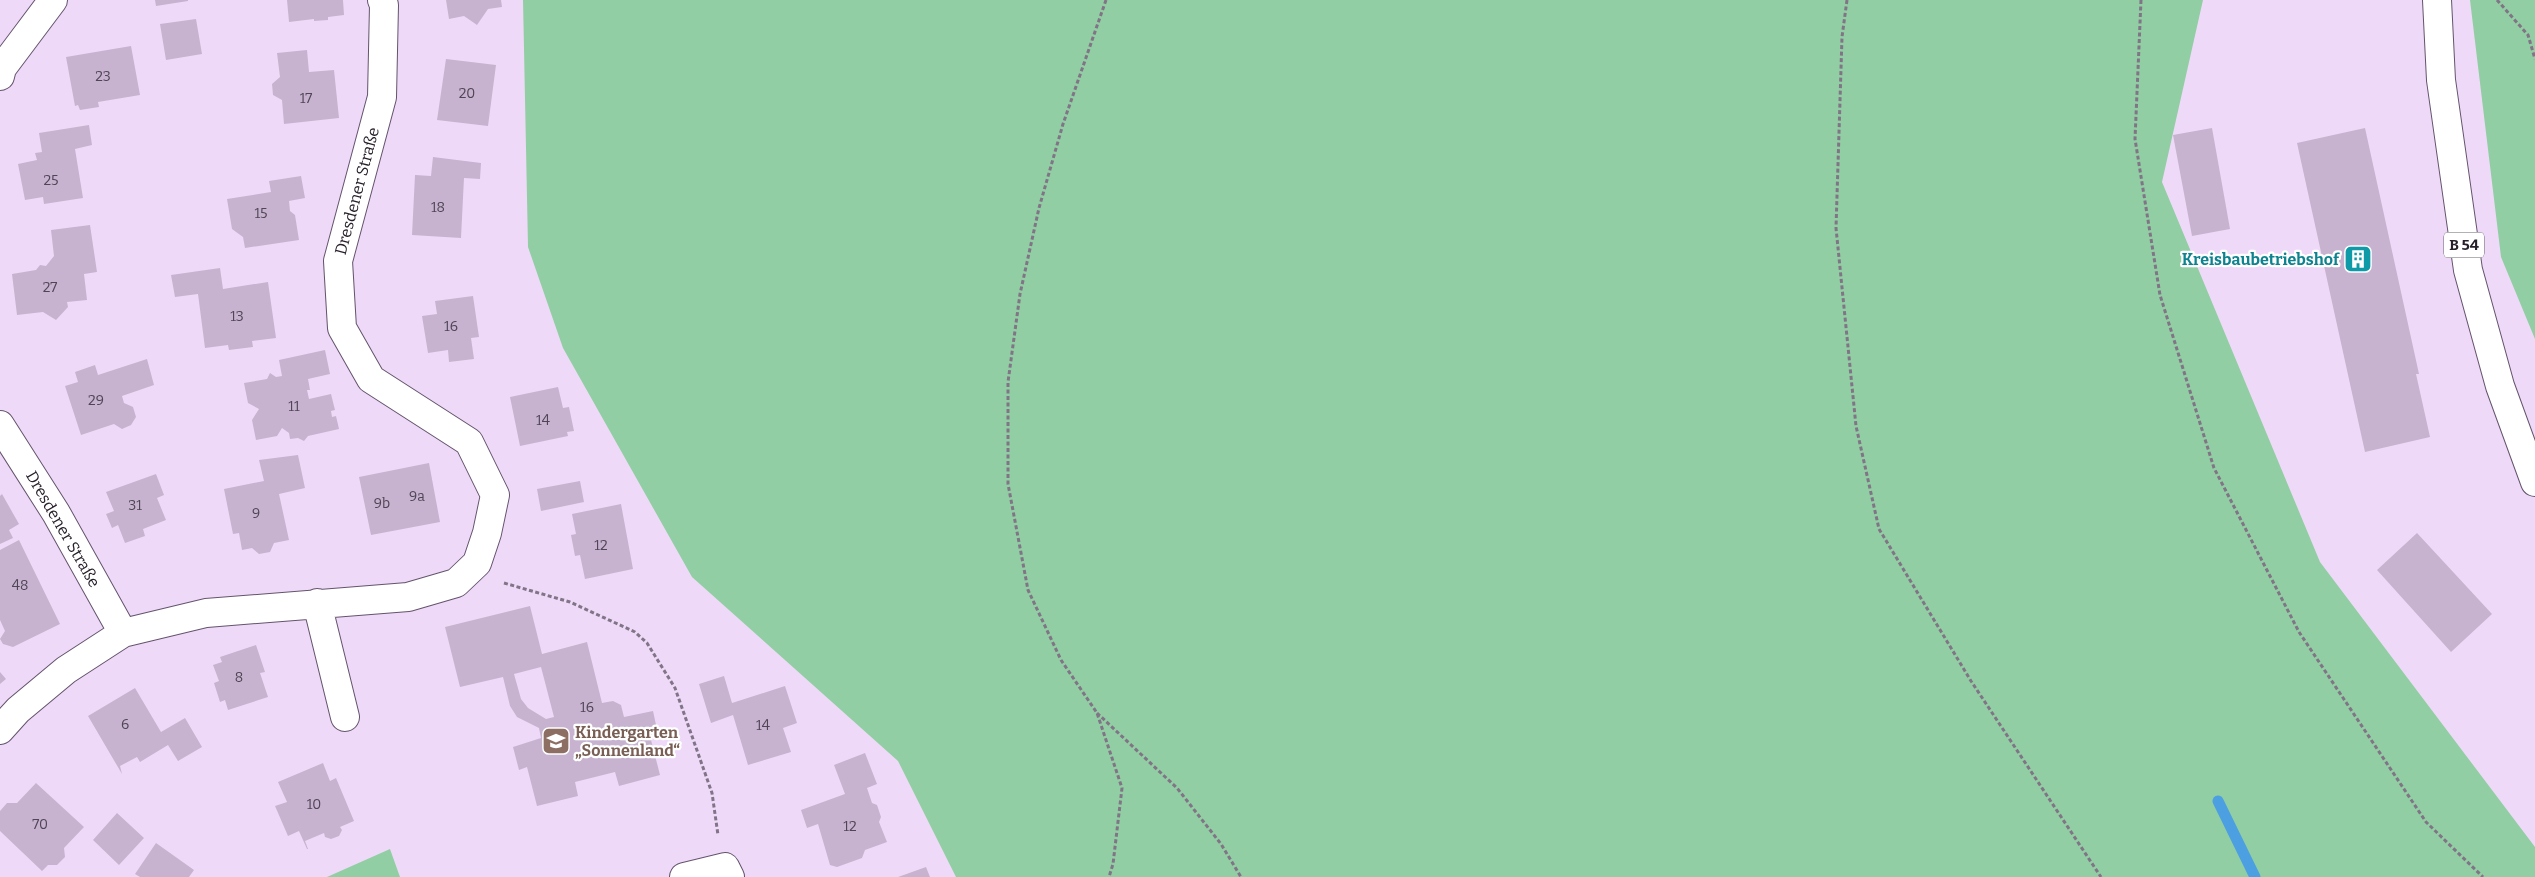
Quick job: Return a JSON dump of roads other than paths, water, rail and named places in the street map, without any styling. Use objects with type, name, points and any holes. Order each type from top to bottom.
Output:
[{"type":"street","points":[[0,76],[2,68],[53,0]]},
{"type":"street","name":"Dresdener Straße","points":[[0,730],[18,710],[66,670],[123,633],[206,613],[408,597],[456,583],[477,563],[487,533],[495,495],[469,442],[371,379],[342,328],[338,261],[382,97],[384,5],[382,0]]},
{"type":"street","name":"B 54","points":[[2436,0],[2441,80],[2468,270],[2500,386],[2535,482]]},
{"type":"street","name":"Dresdener Straße","points":[[0,425],[56,513],[123,633]]},
{"type":"street","points":[[317,603],[345,717]]},
{"type":"street","points":[[684,877],[727,872]]},
{"type":"waterway","points":[[2218,801],[2255,877]]},
{"type":"place","name":"Kreisbaubetriebshof","points":[[2358,259]]},
{"type":"place","name":"Kindergarten „Sonnenland“","points":[[556,741]]}]
